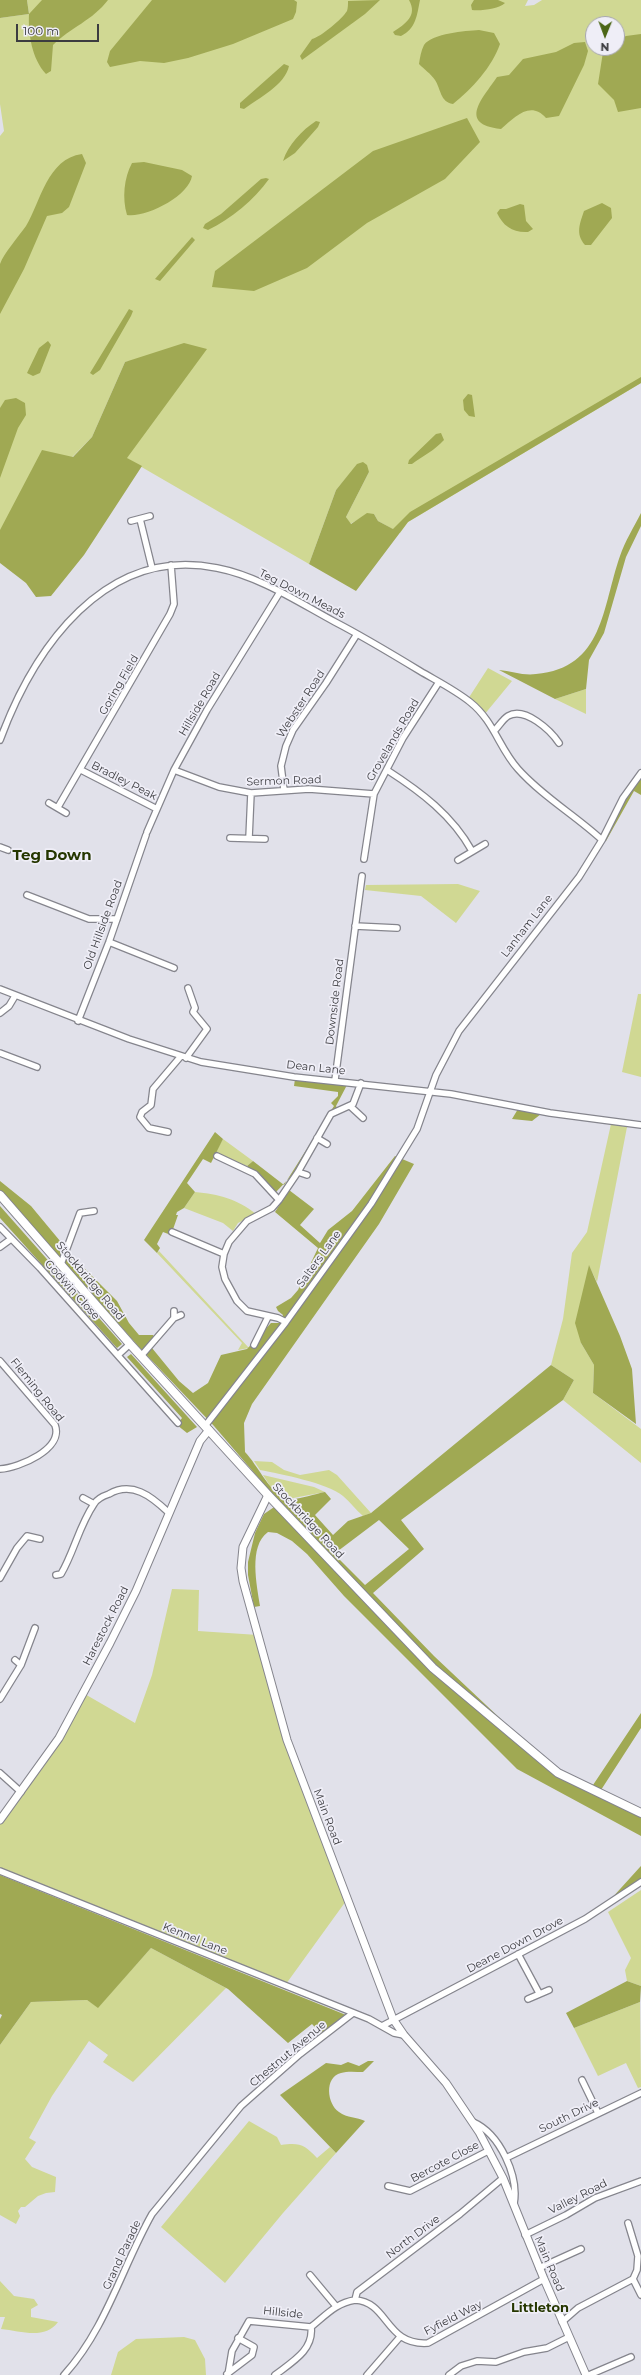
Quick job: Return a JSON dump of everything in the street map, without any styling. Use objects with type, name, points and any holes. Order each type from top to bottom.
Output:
[{"type":"main road","name":"Stockbridge Road","points":[[0,1195],[130,1344],[268,1495],[433,1668],[558,1773],[641,1813]]},
{"type":"street","points":[[131,521],[150,516]]},
{"type":"street","points":[[140,518],[152,568]]},
{"type":"street","name":"Teg Down Meads","points":[[0,740],[29,678],[44,652],[68,621],[94,596],[112,585],[152,568],[192,564],[217,568],[238,573],[280,592],[357,634],[471,702],[495,730],[508,756],[518,769],[550,799],[586,825],[602,840]]},
{"type":"street","name":"Goring Field","points":[[58,807],[81,770],[170,614],[174,604],[170,565]]},
{"type":"street","name":"Hillside Road","points":[[146,834],[174,770],[207,710],[280,592]]},
{"type":"street","name":"Webster Road","points":[[284,790],[281,766],[286,746],[293,730],[326,683],[357,634]]},
{"type":"street","name":"Grovelands Road","points":[[364,859],[374,794],[404,738],[439,682]]},
{"type":"street","points":[[495,730],[508,716],[519,714],[530,718],[554,735],[560,743]]},
{"type":"street","name":"Bradley Peak","points":[[81,770],[157,809]]},
{"type":"street","name":"Sermon Road","points":[[174,770],[219,787],[251,793],[284,790],[342,790],[374,794]]},
{"type":"street","points":[[387,770],[428,797],[448,818],[472,851]]},
{"type":"street","name":"Lanham Lane","points":[[430,1092],[446,1054],[459,1031],[579,877],[602,840],[623,798],[641,773]]},
{"type":"street","points":[[249,838],[251,793]]},
{"type":"street","points":[[49,804],[58,807],[66,813]]},
{"type":"street","name":"Old Hillside Road","points":[[78,1021],[109,942],[146,834]]},
{"type":"street","points":[[230,838],[265,839]]},
{"type":"street","points":[[458,860],[485,844]]},
{"type":"street","points":[[0,847],[8,850]]},
{"type":"street","name":"Downside Road","points":[[335,1080],[362,876]]},
{"type":"street","points":[[27,895],[89,919],[116,919]]},
{"type":"street","points":[[355,926],[397,928]]},
{"type":"street","points":[[109,942],[174,968]]},
{"type":"street","points":[[168,1132],[149,1128],[140,1117],[142,1112],[151,1105],[153,1089],[207,1029],[193,1012],[195,1008],[188,988]]},
{"type":"street","name":"Dean Lane","points":[[0,990],[78,1021],[183,1057],[248,1070],[476,1098],[550,1114],[641,1125]]},
{"type":"street","points":[[0,1013],[9,1006],[15,996]]},
{"type":"street","points":[[0,1054],[37,1067]]},
{"type":"street","points":[[286,1322],[278,1318],[268,1317],[247,1311],[237,1301],[225,1279],[222,1267],[224,1254],[229,1242],[247,1221],[272,1208],[279,1200],[298,1172],[332,1114],[350,1106],[357,1098],[361,1083]]},
{"type":"street","name":"Salters Lane","points":[[207,1428],[371,1204],[417,1129],[430,1092]]},
{"type":"street","points":[[350,1106],[362,1118]]},
{"type":"street","points":[[317,1138],[327,1144]]},
{"type":"street","points":[[217,1156],[255,1174],[279,1200]]},
{"type":"street","points":[[298,1172],[307,1175]]},
{"type":"street","points":[[61,1264],[80,1214],[94,1211]]},
{"type":"street","name":"Godwin Close","points":[[0,1227],[178,1419]]},
{"type":"street","points":[[172,1232],[224,1254]]},
{"type":"street","points":[[0,1247],[11,1239]]},
{"type":"street","points":[[174,1311],[174,1318]]},
{"type":"street","points":[[141,1356],[174,1318],[181,1315]]},
{"type":"street","points":[[254,1345],[268,1317]]},
{"type":"street","points":[[118,1355],[130,1344]]},
{"type":"street","name":"Fleming Road","points":[[0,1361],[55,1425],[57,1433],[53,1442],[28,1462],[10,1469],[0,1469]]},
{"type":"street","name":"Harestock Road","points":[[0,1820],[59,1738],[104,1654],[136,1591],[168,1512],[207,1428]]},
{"type":"street","points":[[56,1575],[61,1574],[69,1561],[80,1532],[94,1504],[115,1490],[128,1488],[144,1492],[168,1512]]},
{"type":"street","name":"Main Road","points":[[268,1495],[243,1546],[241,1568],[243,1581],[287,1740],[394,2018],[404,2036],[438,2073],[473,2122],[503,2178],[544,2280],[587,2375]]},
{"type":"street","points":[[83,1498],[94,1504]]},
{"type":"street","points":[[0,1578],[17,1548],[28,1536],[40,1539]]},
{"type":"street","points":[[1,1696],[21,1665],[35,1628]]},
{"type":"street","points":[[15,1660],[21,1665]]},
{"type":"street","points":[[0,1773],[21,1792]]},
{"type":"street","name":"Kennel Lane","points":[[0,1871],[353,2013],[400,2036],[404,2036]]},
{"type":"street","name":"Deane Down Drove","points":[[394,2018],[585,1919],[641,1882]]},
{"type":"street","points":[[518,1954],[539,1993]]},
{"type":"street","points":[[528,1999],[549,1990]]},
{"type":"street","name":"Chestnut Avenue","points":[[237,2111],[300,2054],[353,2013]]},
{"type":"street","points":[[382,2026],[394,2018]]},
{"type":"street","points":[[582,2080],[598,2113]]},
{"type":"street","name":"South Drive","points":[[506,2158],[641,2093]]},
{"type":"street","name":"Grand Parade","points":[[64,2375],[106,2312],[141,2234],[152,2214],[237,2111]]},
{"type":"street","name":"Main Road","points":[[473,2122],[488,2134],[506,2158],[515,2185],[514,2204]]},
{"type":"street","name":"Bercote Close","points":[[388,2186],[410,2191],[488,2150]]},
{"type":"street","name":"North Drive","points":[[355,2300],[357,2292],[460,2214],[503,2178]]},
{"type":"street","name":"Valley Road","points":[[525,2235],[566,2215],[594,2198],[641,2181]]},
{"type":"street","points":[[562,2322],[578,2308],[633,2279],[637,2270],[638,2256],[628,2223]]},
{"type":"street","points":[[539,2268],[581,2249]]},
{"type":"street","points":[[310,2275],[335,2305]]},
{"type":"street","points":[[633,2279],[641,2295]]},
{"type":"street","name":"Fyfield Way","points":[[400,2337],[408,2342],[428,2343],[544,2280]]},
{"type":"street","points":[[275,2375],[304,2351],[311,2342],[310,2327],[326,2316],[335,2305],[355,2300],[370,2304],[400,2337],[367,2375]]},
{"type":"street","name":"Hillside","points":[[238,2338],[249,2321],[282,2323],[310,2327]]},
{"type":"street","points":[[449,2375],[461,2366],[477,2361],[496,2362],[524,2352],[547,2348],[569,2337]]},
{"type":"street","points":[[238,2338],[249,2342],[254,2347],[255,2351],[228,2374],[232,2351],[238,2338]]},
{"type":"street","points":[[587,2375],[631,2357]]},
{"type":"green space","points":[[0,0],[27,0],[29,14],[0,18]]},
{"type":"green space","points":[[27,0],[528,0],[525,6],[534,5],[542,0],[641,0],[641,383],[408,522],[400,533],[378,521],[374,514],[363,517],[350,524],[346,517],[369,472],[358,464],[336,490],[309,564],[126,458],[206,349],[125,362],[92,437],[0,531],[0,136],[4,131],[0,104],[0,18],[29,14]]},
{"type":"green space","points":[[42,0],[108,0],[88,19],[53,45],[51,71],[46,74],[41,68],[34,54],[29,30],[29,14]]},
{"type":"green space","points":[[152,0],[294,0],[297,2],[296,12],[293,19],[233,44],[188,58],[164,63],[140,61],[110,67],[107,62],[110,51]]},
{"type":"green space","points":[[380,0],[365,14],[302,60],[300,56],[312,39],[316,38],[336,23],[347,11],[348,1]]},
{"type":"green space","points":[[409,0],[420,0],[415,21],[410,30],[406,33],[401,36],[395,35],[393,32],[406,23],[411,15],[412,11]]},
{"type":"green space","points":[[474,0],[498,0],[505,3],[499,7],[490,9],[472,10],[471,5]]},
{"type":"green space","points":[[479,30],[494,33],[500,44],[492,61],[481,77],[453,104],[449,103],[441,95],[433,78],[419,64],[423,47],[428,41],[442,35]]},
{"type":"green space","points":[[641,34],[641,108],[618,112],[614,100],[598,84],[602,56],[625,56],[626,36]]},
{"type":"green space","points":[[585,42],[585,56],[587,56],[584,65],[559,116],[546,118],[540,113],[528,111],[517,116],[501,129],[488,126],[480,122],[477,116],[477,109],[497,77],[509,75],[523,59],[556,52],[574,43]]},
{"type":"green space","points":[[284,64],[289,66],[287,73],[277,85],[264,96],[244,109],[240,108],[240,103]]},
{"type":"green space","points":[[467,118],[480,142],[445,179],[367,223],[307,268],[254,291],[212,287],[215,271],[373,151]]},
{"type":"green space","points":[[316,121],[320,122],[318,127],[295,153],[283,161],[288,149],[296,138]]},
{"type":"green space","points":[[82,154],[86,163],[69,207],[62,213],[47,216],[24,269],[0,314],[0,264],[2,260],[26,226],[46,182],[53,172],[70,158]]},
{"type":"green space","points":[[144,162],[182,170],[192,176],[189,184],[183,191],[166,204],[145,213],[127,215],[124,195],[127,175],[132,163]]},
{"type":"green space","points":[[261,179],[269,179],[263,187],[242,208],[217,226],[208,230],[203,228],[205,224],[221,214]]},
{"type":"green space","points":[[602,203],[611,208],[612,218],[591,245],[585,245],[579,233],[584,211]]},
{"type":"green space","points":[[520,204],[524,205],[526,221],[533,229],[528,232],[509,228],[502,222],[497,213],[500,209],[506,209]]},
{"type":"green space","points":[[192,237],[195,240],[160,281],[155,279]]},
{"type":"green space","points":[[129,309],[133,311],[131,316],[100,370],[93,375],[90,373]]},
{"type":"green space","points":[[48,341],[51,345],[40,373],[33,376],[27,373],[39,348]]},
{"type":"green space","points":[[184,343],[207,349],[127,458],[142,466],[84,555],[51,596],[36,597],[26,583],[0,563],[0,530],[42,450],[73,457],[92,437],[125,362]]},
{"type":"green space","points":[[641,377],[641,383],[408,522],[356,591],[309,564],[336,490],[357,464],[363,462],[367,465],[369,472],[346,517],[351,524],[367,513],[374,514],[378,521],[393,529],[410,512]]},
{"type":"green space","points":[[468,394],[472,395],[475,417],[469,416],[464,410],[463,400]]},
{"type":"green space","points":[[16,398],[25,403],[26,415],[18,428],[0,478],[0,408],[5,400]]},
{"type":"green space","points":[[441,433],[444,440],[440,444],[412,464],[408,464],[409,460],[436,434]]},
{"type":"green space","points":[[641,513],[641,526],[626,557],[604,633],[589,660],[586,689],[555,699],[499,670],[522,674],[536,674],[558,669],[575,660],[588,647],[597,632],[622,550]]},
{"type":"green space","points":[[488,668],[512,681],[484,715],[468,699]]},
{"type":"green space","points":[[586,689],[586,714],[555,699]]},
{"type":"green space","points":[[641,773],[641,795],[634,791],[606,841],[602,840],[623,798]]},
{"type":"green space","points":[[458,884],[480,891],[456,923],[421,896],[365,890],[366,885]]},
{"type":"green space","points":[[638,994],[641,994],[641,1077],[622,1072]]},
{"type":"green space","points":[[295,1079],[347,1085],[336,1106],[338,1110],[287,1181],[334,1106],[331,1103],[338,1096],[338,1092],[294,1086]]},
{"type":"green space","points":[[518,1109],[541,1114],[532,1121],[512,1119]]},
{"type":"green space","points":[[611,1124],[627,1127],[597,1282],[589,1266],[581,1343],[594,1365],[593,1393],[641,1429],[641,1463],[563,1400],[574,1380],[551,1365],[563,1319],[572,1253],[587,1232]]},
{"type":"green space","points":[[215,1132],[223,1139],[211,1163],[203,1159],[187,1183],[195,1192],[184,1208],[177,1212],[176,1215],[178,1215],[171,1235],[163,1232],[157,1244],[160,1248],[157,1253],[144,1240]]},
{"type":"green space","points":[[223,1139],[253,1161],[247,1166],[215,1153]]},
{"type":"green space","points":[[395,1156],[414,1164],[379,1224],[252,1404],[244,1423],[245,1452],[265,1479],[282,1497],[297,1499],[325,1492],[331,1499],[315,1515],[333,1535],[348,1521],[371,1513],[551,1365],[574,1380],[563,1400],[401,1520],[424,1549],[373,1593],[434,1656],[556,1771],[641,1812],[641,1836],[517,1769],[344,1596],[307,1554],[292,1541],[277,1533],[268,1532],[262,1538],[258,1547],[255,1567],[260,1606],[254,1607],[248,1575],[248,1562],[255,1533],[264,1514],[280,1503],[214,1426],[139,1347],[0,1190],[0,1181],[31,1206],[75,1259],[117,1301],[129,1323],[139,1335],[153,1335],[158,1342],[152,1348],[179,1381],[193,1393],[208,1383],[221,1355],[247,1349],[271,1323],[280,1323],[283,1315],[276,1307],[291,1298],[298,1290],[318,1248],[275,1212],[289,1190],[314,1209],[300,1225],[320,1243],[328,1230],[352,1211]],"holes":[[[379,1520],[409,1549],[365,1585],[334,1554]]]},
{"type":"green space","points":[[253,1161],[283,1184],[276,1192],[247,1166]]},
{"type":"green space","points":[[195,1192],[227,1198],[235,1201],[256,1214],[238,1223],[233,1231],[223,1223],[184,1208]]},
{"type":"green space","points":[[0,1206],[122,1344],[117,1348],[0,1218]]},
{"type":"green space","points":[[159,1251],[249,1348],[238,1350],[242,1343],[157,1253]]},
{"type":"green space","points":[[589,1265],[620,1336],[632,1369],[636,1424],[593,1393],[594,1365],[581,1343],[575,1323]]},
{"type":"green space","points":[[131,1354],[197,1427],[187,1433],[177,1425],[182,1418],[127,1357]]},
{"type":"green space","points":[[254,1461],[272,1462],[284,1470],[300,1475],[329,1470],[337,1475],[371,1513],[363,1516],[336,1491],[315,1483],[260,1470]]},
{"type":"green space","points":[[263,1475],[314,1487],[325,1492],[288,1499],[276,1495]]},
{"type":"green space","points":[[172,1589],[199,1590],[198,1631],[258,1635],[279,1718],[346,1901],[286,1984],[0,1871],[0,1823],[59,1738],[83,1693],[135,1723],[152,1675]]},
{"type":"green space","points":[[641,1713],[641,1728],[601,1790],[593,1785]]},
{"type":"green space","points":[[641,1866],[641,1879],[611,1899],[640,1867]]},
{"type":"green space","points":[[0,1875],[346,2015],[322,2035],[312,2024],[288,2043],[228,1989],[151,1948],[98,2008],[87,2000],[31,2002],[0,2045],[0,2019],[2,2015],[0,2014]]},
{"type":"green space","points":[[641,1890],[641,1986],[627,1981],[625,1970],[631,1958],[608,1912]]},
{"type":"green space","points":[[151,1948],[226,1988],[133,2082],[103,2062],[108,2055],[89,2041],[52,2096],[29,2138],[36,2142],[25,2159],[32,2167],[56,2177],[55,2192],[38,2196],[25,2207],[21,2207],[18,2211],[20,2216],[16,2224],[0,2215],[0,2045],[31,2002],[87,2000],[98,2007]]},
{"type":"green space","points":[[627,1981],[641,1986],[640,2002],[574,2028],[566,2013]]},
{"type":"green space","points":[[640,2002],[641,2087],[638,2088],[626,2063],[598,2076],[574,2028]]},
{"type":"green space","points":[[368,2061],[374,2061],[363,2072],[341,2073],[336,2075],[330,2085],[330,2097],[335,2108],[345,2115],[365,2121],[336,2153],[280,2095],[326,2063],[341,2065],[348,2062],[359,2066]]},
{"type":"green space","points":[[249,2121],[277,2137],[281,2145],[298,2144],[305,2147],[317,2158],[330,2147],[336,2153],[283,2213],[225,2283],[161,2227]]},
{"type":"green space","points":[[0,2281],[14,2296],[34,2299],[38,2305],[31,2309],[31,2317],[58,2322],[53,2328],[40,2333],[1,2329],[5,2317],[0,2317]]},
{"type":"green space","points":[[184,2337],[195,2340],[205,2359],[206,2375],[111,2375],[118,2352],[136,2339]]},
{"type":"district","name":"Teg Down","points":[[52,856]]},
{"type":"district","name":"Littleton","points":[[540,2308]]}]
